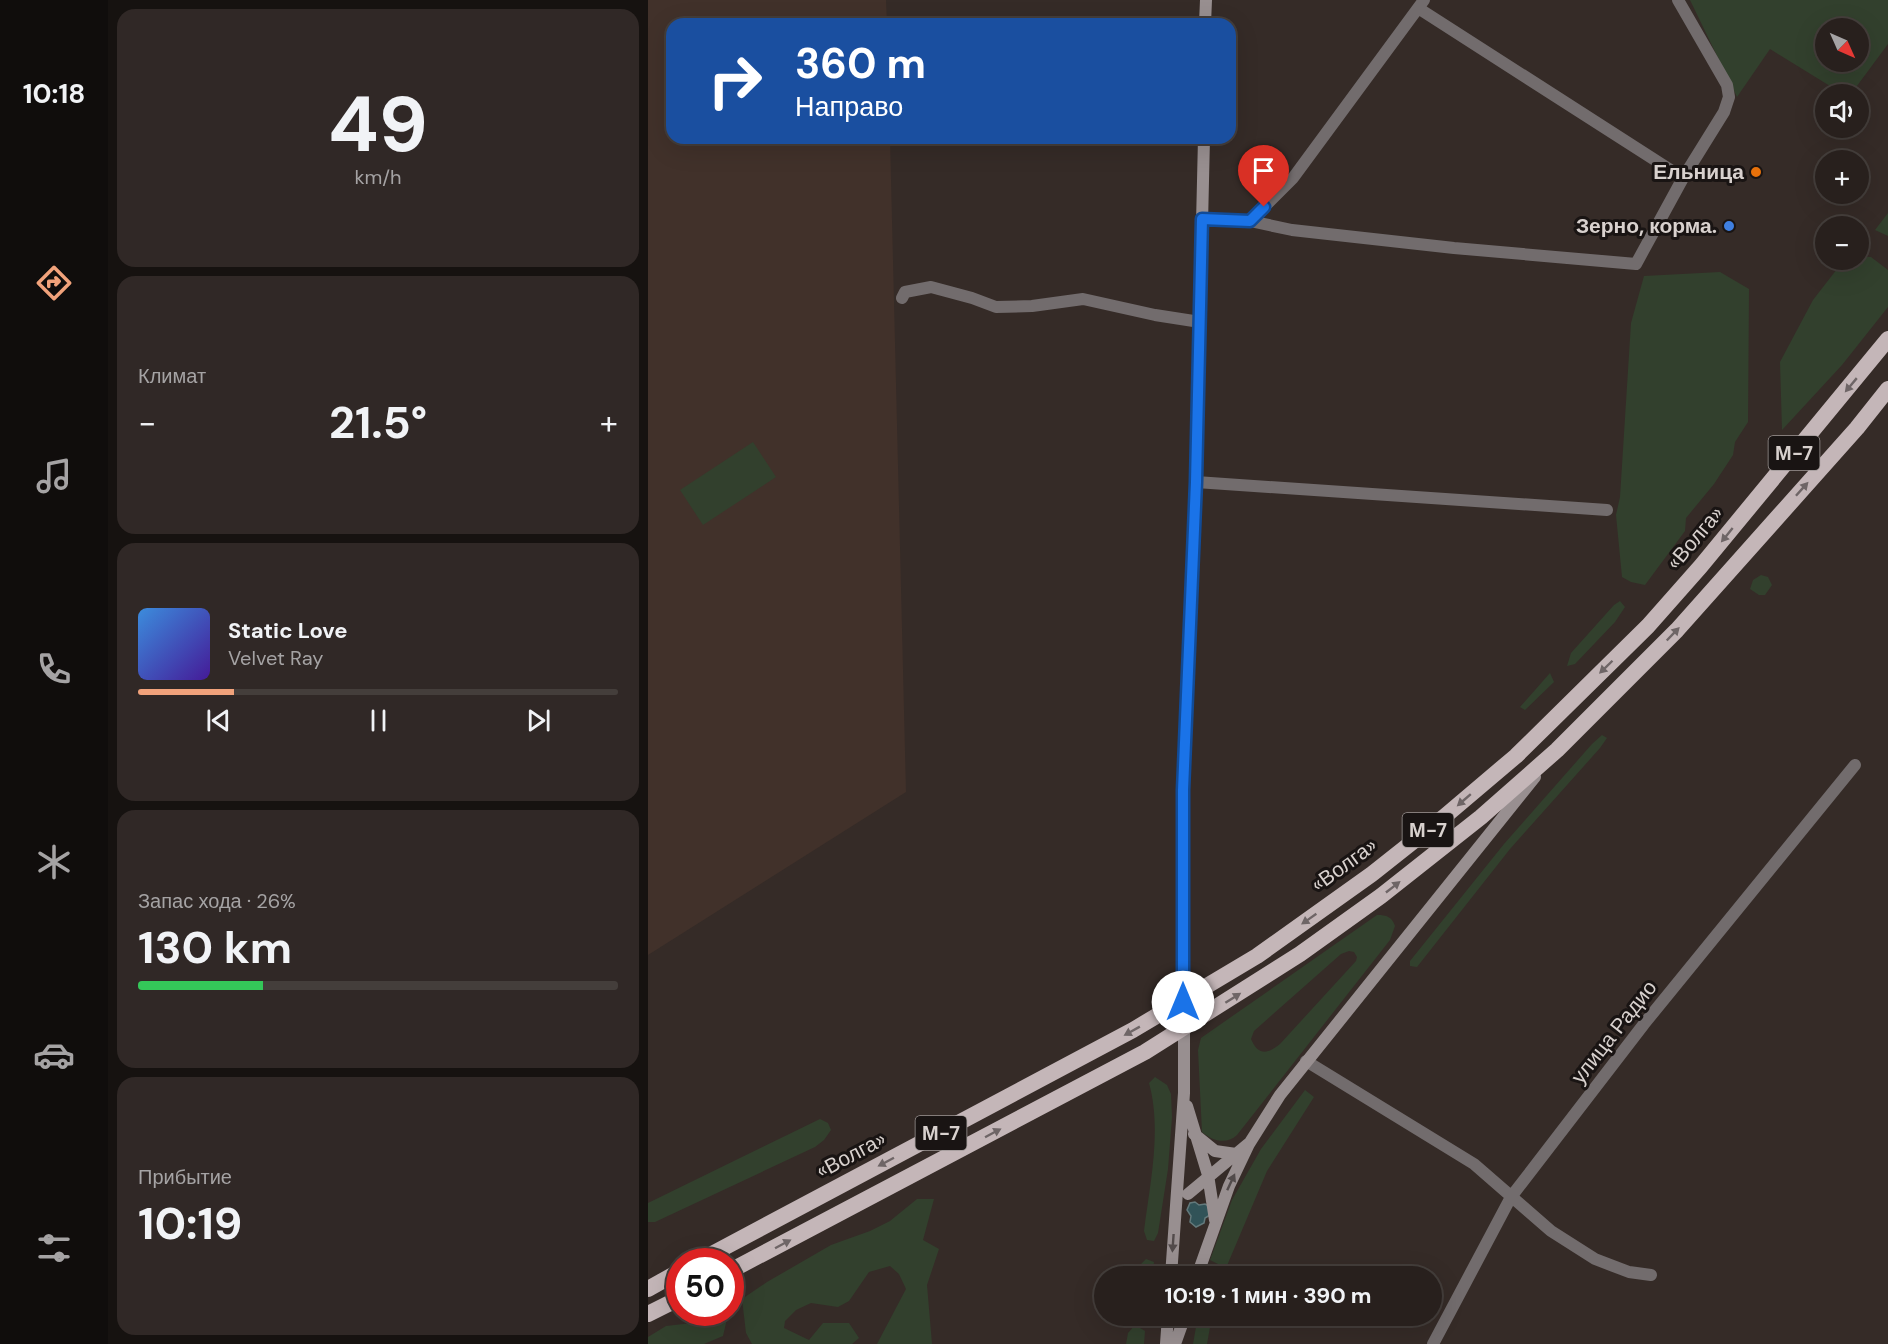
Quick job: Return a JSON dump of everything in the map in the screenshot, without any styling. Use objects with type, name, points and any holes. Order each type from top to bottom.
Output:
[{"type":"highway","name":"«Волга»","points":[[724,1248],[982,1112],[1183,1002],[1257,956],[1372,874],[1516,756],[1656,618],[1888,339]]},
{"type":"highway","name":"М-7","points":[[744,1264],[1145,1052],[1300,954],[1381,896],[1481,817],[1557,750],[1677,630],[1857,428],[1888,389]]},
{"type":"highway","points":[[648,1288],[666,1278]]},
{"type":"highway","points":[[648,1314],[666,1305]]},
{"type":"main road","points":[[1205,18],[1206,0]]},
{"type":"main road","points":[[1183,1002],[1183,790],[1196,482],[1204,144]]},
{"type":"main road","points":[[1200,1266],[1228,1186],[1249,1144],[1280,1095],[1557,750]]},
{"type":"main road","points":[[1172,1266],[1184,1093],[1184,1029]]},
{"type":"main road","points":[[1184,1093],[1194,1134],[1208,1175],[1215,1222]]},
{"type":"main road","points":[[1194,1134],[1215,1151],[1236,1154]]},
{"type":"main road","points":[[1176,1209],[1208,1175],[1249,1144]]},
{"type":"main road","points":[[1188,1194],[1212,1204]]},
{"type":"main road","points":[[1166,1344],[1167,1326]]},
{"type":"main road","points":[[1175,1344],[1181,1326]]},
{"type":"street","points":[[1202,219],[1250,221],[1292,230],[1636,264],[1683,178],[1724,112],[1729,96],[1727,85],[1678,0]]},
{"type":"street","points":[[1250,221],[1293,178],[1421,4],[1683,178]]},
{"type":"street","points":[[902,297],[905,292],[931,287],[996,307],[1032,306],[1083,299],[1155,315],[1200,322]]},
{"type":"street","points":[[1196,482],[1607,510]]},
{"type":"street","name":"улица Радио","points":[[1433,1344],[1511,1197],[1644,1024],[1855,765]]},
{"type":"street","points":[[1306,1061],[1474,1164],[1551,1231],[1595,1259],[1629,1272],[1652,1275]]},
{"type":"shaded area","points":[[648,0],[886,0],[887,18],[666,18],[666,144],[890,144],[906,792],[648,955]]},
{"type":"green space","points":[[1690,0],[1888,0],[1888,44],[1869,70],[1869,18],[1815,18],[1815,72],[1867,72],[1858,84],[1827,84],[1770,49],[1737,97]]},
{"type":"green space","points":[[1888,213],[1888,236],[1875,230]]},
{"type":"green space","points":[[1869,257],[1871,257],[1888,270],[1888,307],[1842,365],[1782,430],[1780,362],[1813,300],[1836,270],[1869,270]]},
{"type":"green space","points":[[1720,272],[1749,289],[1748,422],[1735,442],[1733,455],[1714,484],[1686,518],[1685,531],[1645,585],[1631,582],[1622,577],[1616,515],[1620,497],[1631,323],[1644,276]]},
{"type":"green space","points":[[753,442],[776,477],[703,525],[680,490]]},
{"type":"green space","points":[[1761,575],[1768,577],[1772,585],[1765,595],[1759,595],[1750,589],[1753,580]]},
{"type":"green space","points":[[1620,601],[1625,607],[1615,622],[1575,664],[1567,666],[1571,653]]},
{"type":"green space","points":[[1550,673],[1554,682],[1525,710],[1520,707]]},
{"type":"green space","points":[[1602,735],[1607,738],[1600,748],[1510,849],[1417,967],[1410,966],[1410,961],[1504,844]]},
{"type":"green space","points":[[1377,915],[1386,916],[1392,920],[1395,926],[1390,940],[1237,1135],[1224,1141],[1215,1140],[1202,1132],[1198,1050],[1201,1038]],"holes":[[[1354,952],[1357,957],[1356,961],[1280,1044],[1264,1052],[1254,1045],[1251,1039],[1254,1031],[1341,954]]]},
{"type":"green space","points":[[1155,1077],[1167,1085],[1171,1094],[1172,1117],[1168,1169],[1158,1233],[1154,1241],[1147,1240],[1144,1231],[1155,1138],[1155,1119],[1149,1083]]},
{"type":"green space","points":[[1305,1090],[1314,1097],[1267,1171],[1227,1266],[1222,1266],[1210,1260],[1232,1200],[1261,1149]]},
{"type":"green space","points":[[820,1119],[828,1123],[831,1130],[815,1147],[655,1222],[648,1222],[648,1203]]},
{"type":"green space","points":[[917,1199],[934,1199],[923,1240],[939,1249],[927,1285],[932,1344],[877,1344],[906,1289],[899,1274],[890,1266],[869,1272],[849,1301],[838,1307],[811,1303],[796,1310],[785,1321],[784,1328],[809,1340],[823,1323],[849,1323],[859,1338],[852,1344],[752,1344],[746,1333],[744,1298],[831,1245],[890,1221]]},
{"type":"green space","points":[[1146,1259],[1154,1262],[1153,1266],[1140,1265]]},
{"type":"green space","points":[[666,1326],[725,1326],[723,1336],[704,1344],[648,1344],[648,1337]]},
{"type":"green space","points":[[1134,1326],[1145,1331],[1144,1344],[1126,1344],[1128,1333]]},
{"type":"green space","points":[[1196,1326],[1210,1326],[1207,1344],[1193,1344]]},
{"type":"water","points":[[1190,1203],[1209,1206],[1210,1215],[1205,1218],[1204,1223],[1196,1227],[1190,1222],[1191,1216],[1187,1210]]},
{"type":"place","name":"Ельница","points":[[1756,172]]},
{"type":"place","name":"Зерно, корма.","points":[[1729,226]]},
{"type":"route","points":[[1183,1002],[1183,790],[1196,482],[1202,219],[1250,221],[1264,207]]}]
